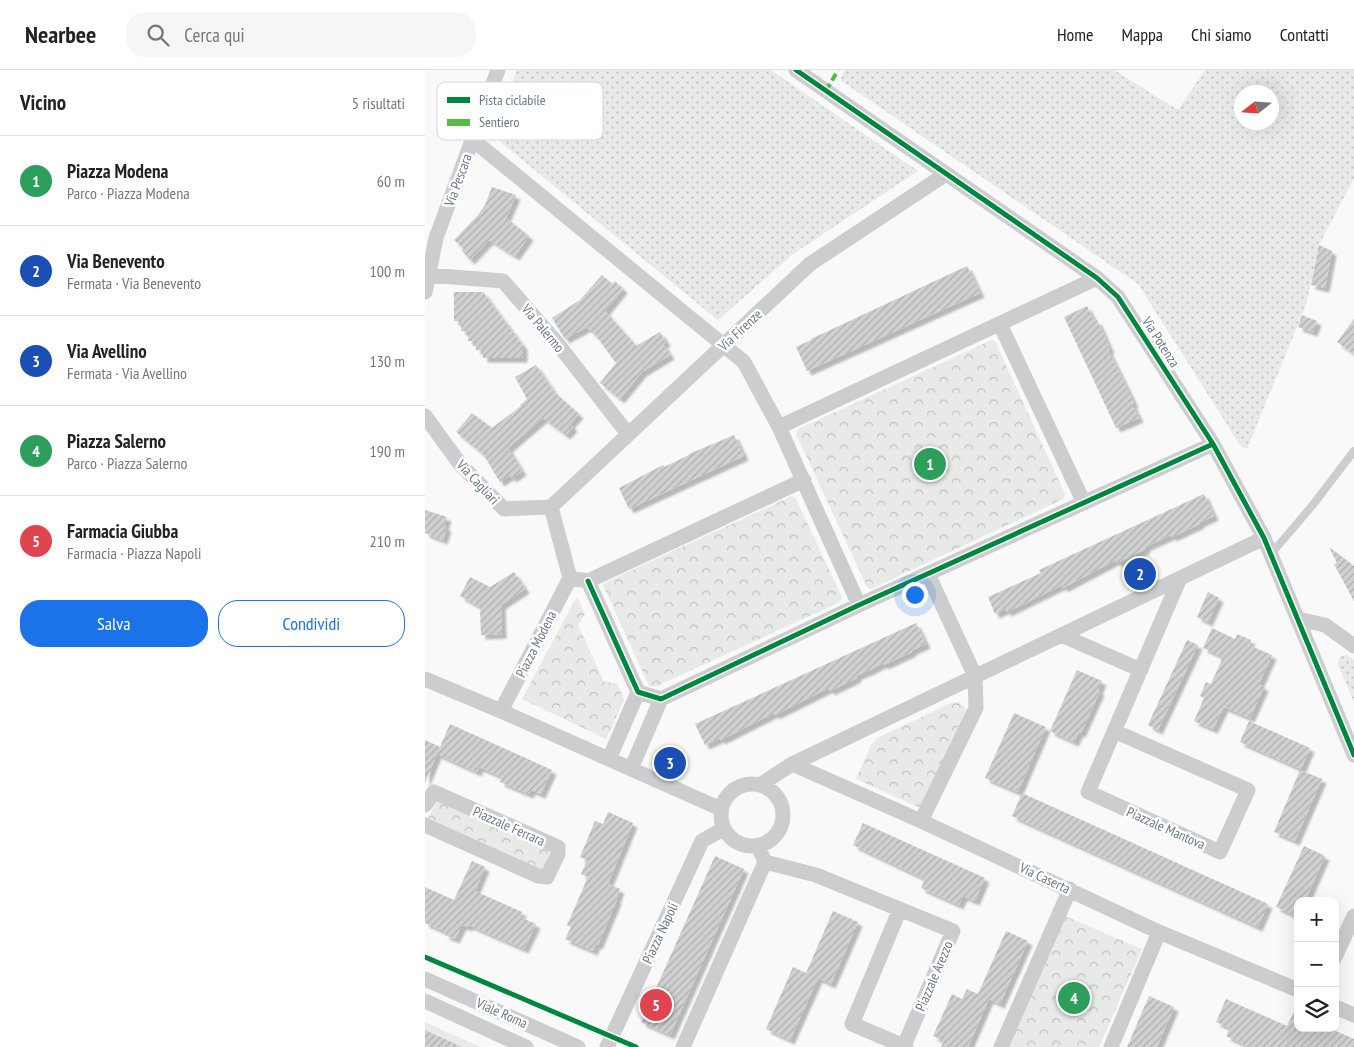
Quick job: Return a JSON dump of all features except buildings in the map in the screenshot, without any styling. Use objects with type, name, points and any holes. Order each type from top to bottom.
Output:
[{"type":"street","name":"Via Pescara","points":[[494,82],[498,70]]},
{"type":"street","name":"Via Potenza","points":[[796,70],[1097,278],[1118,296],[1213,444],[1264,538],[1354,755]]},
{"type":"street","name":"Via Pescara","points":[[425,292],[431,236],[473,140]]},
{"type":"street","points":[[473,140],[744,362],[779,427],[859,605]]},
{"type":"street","name":"Via Firenze","points":[[551,507],[811,264],[946,174]]},
{"type":"street","name":"Via Palermo","points":[[428,274],[503,281],[557,343],[628,434]]},
{"type":"street","points":[[779,427],[1097,278]]},
{"type":"street","points":[[1000,324],[1084,502]]},
{"type":"street","name":"Via Cagliari","points":[[425,416],[460,464],[504,509],[551,507]]},
{"type":"street","points":[[631,769],[661,699],[859,605],[1213,444]]},
{"type":"street","points":[[551,507],[570,578],[588,581],[803,480]]},
{"type":"street","points":[[760,785],[792,764],[1264,538]]},
{"type":"street","points":[[921,821],[976,708],[975,676],[928,574]]},
{"type":"street","name":"Piazza Modena","points":[[501,711],[570,578]]},
{"type":"street","name":"Piazzale Mantova","points":[[1114,731],[1248,790],[1219,852],[1088,792],[1114,731],[1141,670],[1180,578]]},
{"type":"street","points":[[588,581],[638,692],[609,759]]},
{"type":"street","points":[[1298,619],[1325,625],[1354,646]]},
{"type":"street","points":[[1061,635],[1141,670]]},
{"type":"street","points":[[425,679],[721,809]]},
{"type":"street","points":[[638,692],[661,699]]},
{"type":"street","name":"Via Caserta","points":[[792,764],[1070,889],[1159,932],[1294,988]]},
{"type":"street","points":[[745,785],[760,785],[777,797],[783,816],[781,826],[776,835],[768,842],[748,847],[738,844],[723,829],[721,809],[731,792],[745,785]]},
{"type":"street","name":"Piazzale Ferrara","points":[[425,806],[433,792],[557,847],[558,854],[547,877],[538,876],[425,825]]},
{"type":"street","name":"Piazza Napoli","points":[[607,1047],[702,841],[723,829]]},
{"type":"street","points":[[683,1047],[765,862],[758,846]]},
{"type":"street","name":"Piazzale Arezzo","points":[[765,862],[816,875],[900,909],[953,931],[905,1047],[853,1024],[900,909]]},
{"type":"street","points":[[1001,1047],[1070,889]]},
{"type":"street","points":[[1339,948],[1354,916]]},
{"type":"street","points":[[1111,1047],[1159,932]]},
{"type":"street","name":"Viale Roma","points":[[425,979],[578,1047]]},
{"type":"street","name":"Viale Roma","points":[[425,1001],[525,1047]]},
{"type":"street","points":[[1339,1009],[1354,1015]]},
{"type":"lane","points":[[1271,554],[1313,506],[1354,450]]},
{"type":"shaded area","points":[[425,1022],[480,1047],[425,1047]]},
{"type":"green space","points":[[517,70],[771,70],[918,171],[793,254],[718,320],[498,140],[603,140],[603,82],[513,82]]},
{"type":"green space","points":[[845,70],[1114,70],[1178,110],[1205,70],[1354,70],[1354,178],[1319,245],[1306,305],[1247,449],[1240,445],[1138,284],[840,80]]},
{"type":"green space","points":[[992,340],[995,341],[1065,494],[1063,499],[871,589],[867,587],[796,434],[798,429]]},
{"type":"green space","points":[[792,496],[796,499],[842,597],[840,602],[655,687],[649,686],[603,585],[604,583]]},
{"type":"green space","points":[[576,598],[578,598],[585,614],[578,625],[604,682],[617,683],[624,700],[606,739],[522,699]]},
{"type":"green space","points":[[1347,655],[1354,660],[1354,702],[1338,665],[1341,656]]},
{"type":"green space","points":[[959,702],[964,706],[966,712],[922,809],[856,779],[871,745],[877,738],[951,703]]},
{"type":"green space","points":[[437,801],[550,850],[545,867],[539,870],[428,818]]},
{"type":"green space","points":[[1065,916],[1142,949],[1099,1047],[1007,1047]]},
{"type":"marked path","points":[[826,91],[838,70]]},
{"type":"cycle path","points":[[796,70],[1097,278],[1118,297],[1213,444],[1264,538],[1354,755]]},
{"type":"cycle path","points":[[588,581],[638,692],[661,699],[859,605],[1213,444]]},
{"type":"cycle path","points":[[425,957],[636,1047]]},
{"type":"place","name":"Piazza Modena","points":[[930,464]]},
{"type":"place","name":"Via Benevento","points":[[1140,574]]},
{"type":"place","name":"Via Avellino","points":[[670,763]]},
{"type":"place","name":"Piazza Salerno","points":[[1074,998]]},
{"type":"place","name":"Farmacia Giubba","points":[[656,1005]]}]
